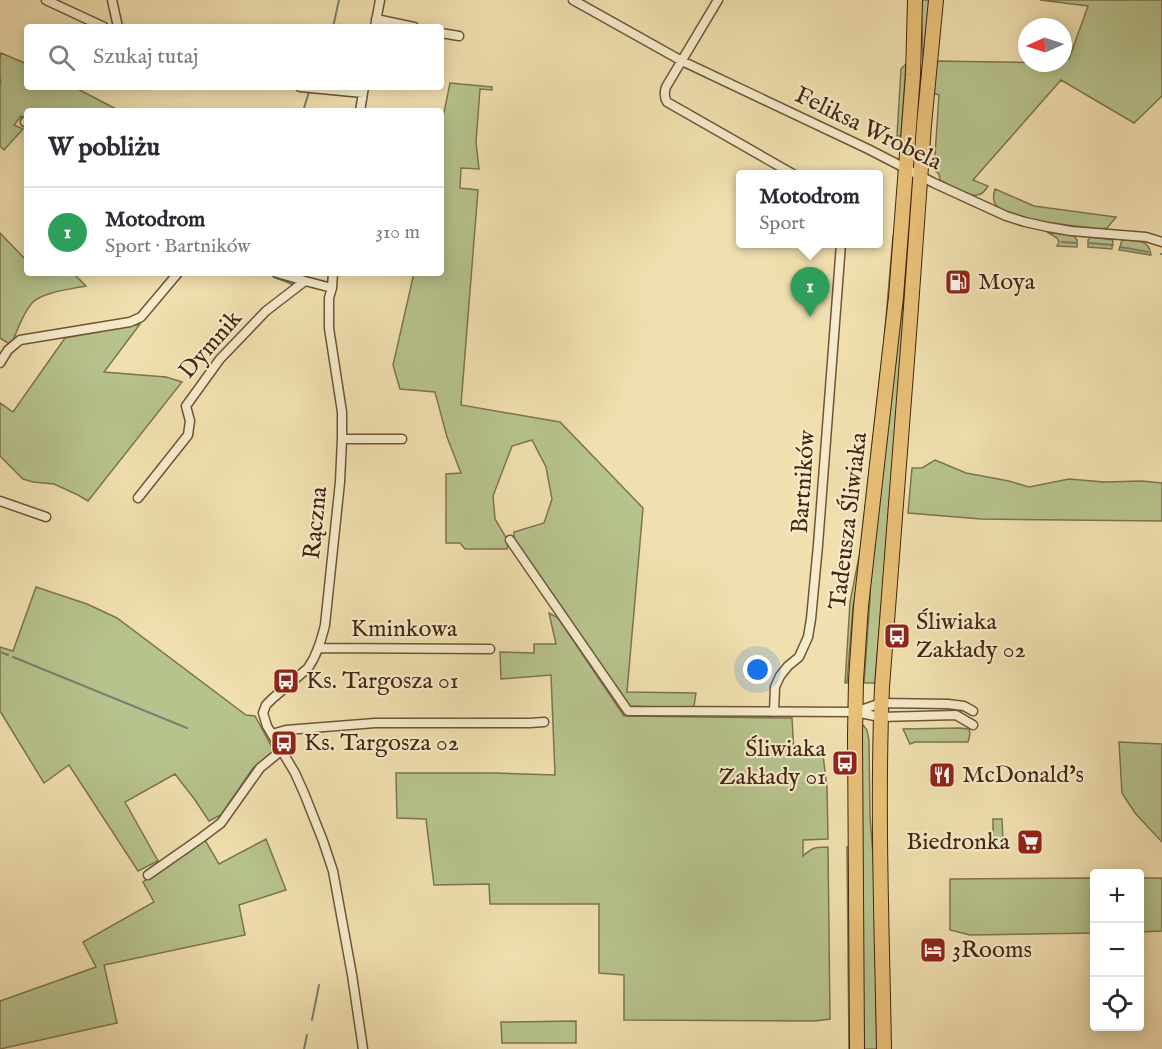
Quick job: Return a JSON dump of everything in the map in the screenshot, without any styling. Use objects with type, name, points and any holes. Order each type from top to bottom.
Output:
[{"type":"main road","name":"Tadeusza Śliwiaka","points":[[857,1049],[855,712],[860,617],[891,348],[914,75],[915,0]]},
{"type":"main road","name":"Tadeusza Śliwiaka","points":[[884,1049],[880,853],[881,710],[920,175],[936,0]]},
{"type":"street","points":[[46,0],[98,24]]},
{"type":"street","points":[[112,0],[117,24]]},
{"type":"street","points":[[376,23],[380,0]]},
{"type":"street","name":"Feliksa Wrobela","points":[[573,0],[682,61],[989,208],[1025,222],[1071,231],[1146,237],[1162,242]]},
{"type":"street","points":[[718,0],[664,92],[664,98],[667,102],[786,170]]},
{"type":"street","points":[[444,34],[459,36]]},
{"type":"street","points":[[361,108],[364,90]]},
{"type":"street","name":"Bartników","points":[[774,712],[775,687],[780,676],[799,657],[808,637],[811,619],[841,248]]},
{"type":"street","points":[[0,363],[8,350],[20,340],[130,322],[141,317],[175,276]]},
{"type":"street","points":[[288,276],[332,288]]},
{"type":"street","name":"Rączna","points":[[333,276],[329,298],[329,328],[342,412],[342,439],[340,482],[325,625],[318,648],[308,668],[272,699],[263,713],[265,722],[304,793],[333,871],[363,1049]]},
{"type":"street","name":"Dymnik","points":[[138,498],[188,435],[190,421],[186,406],[220,359],[266,311],[305,281]]},
{"type":"street","points":[[342,439],[402,439]]},
{"type":"street","points":[[0,501],[46,517]]},
{"type":"street","points":[[510,540],[628,711],[855,712],[948,704],[964,706],[973,711]]},
{"type":"street","name":"Kminkowa","points":[[318,648],[489,649]]},
{"type":"street","points":[[855,712],[881,710],[956,716],[973,725]]},
{"type":"street","points":[[272,734],[286,730],[375,723],[544,722]]},
{"type":"street","points":[[148,875],[221,823],[260,768],[282,750]]},
{"type":"green space","points":[[921,0],[932,0],[924,62],[923,60]]},
{"type":"green space","points":[[1040,0],[1162,0],[1162,96],[1134,123],[1061,80],[973,180],[988,186],[985,191],[973,195],[940,180],[939,174],[934,170],[939,95],[933,93],[935,61],[1018,62],[1018,72],[1072,72],[1072,51],[1088,6]]},
{"type":"green space","points":[[1,53],[24,63],[24,90],[80,90],[114,108],[24,108],[24,118],[21,116],[14,125],[23,129],[4,150],[0,146]]},
{"type":"green space","points":[[906,64],[901,136],[897,136],[901,69]]},
{"type":"green space","points":[[450,83],[492,87],[492,90],[480,89],[476,142],[479,169],[461,168],[460,188],[478,190],[461,405],[560,422],[643,508],[627,692],[696,693],[694,706],[688,708],[628,706],[627,701],[623,701],[514,541],[514,532],[544,523],[552,499],[546,467],[532,440],[512,446],[493,496],[495,519],[508,541],[507,549],[465,549],[460,543],[446,543],[446,474],[461,473],[447,437],[435,392],[400,389],[393,365],[413,276],[444,276],[444,112]]},
{"type":"green space","points":[[995,189],[1034,206],[1116,217],[1107,228],[1098,229],[1018,217],[998,207],[994,198]]},
{"type":"green space","points":[[1047,232],[1073,235],[1077,240],[1077,247],[1057,246],[1059,242],[1057,238]]},
{"type":"green space","points":[[0,233],[24,258],[24,276],[76,276],[86,286],[37,299],[25,312],[11,345],[0,338]]},
{"type":"green space","points":[[893,236],[895,236],[896,245],[863,553],[853,607],[847,683],[845,683],[850,602],[860,552],[884,341]]},
{"type":"green space","points":[[1091,237],[1113,240],[1112,249],[1088,247],[1088,240]]},
{"type":"green space","points":[[1122,240],[1144,243],[1151,255],[1119,250]]},
{"type":"green space","points":[[904,281],[904,325],[875,683],[864,683],[871,554]]},
{"type":"green space","points":[[140,324],[104,372],[166,377],[182,382],[88,501],[54,484],[23,479],[0,456],[0,403],[13,412],[65,338]]},
{"type":"green space","points":[[935,460],[966,473],[1029,487],[1069,479],[1162,483],[1162,521],[981,519],[908,513],[912,468],[922,468]]},
{"type":"green space","points":[[36,587],[87,604],[117,618],[246,715],[255,716],[274,751],[253,768],[221,815],[209,821],[175,774],[125,802],[158,861],[138,871],[69,765],[44,783],[0,711],[0,647],[13,651]]},
{"type":"green space","points":[[549,613],[558,618],[624,716],[792,718],[794,754],[823,755],[827,788],[828,839],[803,840],[803,856],[814,848],[828,847],[830,1019],[815,1021],[624,1020],[624,975],[599,973],[599,904],[490,904],[489,884],[434,885],[426,819],[397,818],[396,773],[555,775],[551,675],[501,679],[500,652],[534,653],[534,644],[556,644]]},
{"type":"green space","points":[[863,725],[867,730],[869,740],[877,1049],[861,1049]]},
{"type":"green space","points":[[903,729],[969,729],[968,742],[915,742],[910,744]]},
{"type":"green space","points":[[1119,742],[1162,744],[1162,842],[1135,813],[1122,793]]},
{"type":"green space","points":[[993,819],[1002,819],[1003,841],[993,841]]},
{"type":"green space","points":[[266,839],[286,890],[239,905],[245,935],[104,965],[117,1023],[0,1049],[0,1001],[96,967],[83,942],[154,902],[143,882],[205,840],[219,864]]},
{"type":"green space","points":[[847,847],[850,849],[852,1049],[849,1049]]},
{"type":"green space","points":[[1090,878],[1090,933],[970,935],[950,930],[950,879]]},
{"type":"green space","points":[[1144,878],[1162,878],[1162,931],[1144,932]]},
{"type":"green space","points":[[576,1021],[576,1043],[502,1043],[501,1022]]},
{"type":"waterway","points":[[334,24],[339,0]]},
{"type":"waterway","points":[[304,108],[309,92]]},
{"type":"waterway","points":[[1062,242],[1077,243]]},
{"type":"waterway","points":[[1088,243],[1113,245]]},
{"type":"waterway","points":[[1120,247],[1148,252]]},
{"type":"waterway","points":[[273,276],[292,284]]},
{"type":"waterway","points":[[0,652],[8,655]]},
{"type":"waterway","points":[[13,657],[187,728]]},
{"type":"waterway","points":[[312,1020],[319,985]]},
{"type":"waterway","points":[[304,1049],[307,1035]]},
{"type":"place","name":"Moya","points":[[958,282]]},
{"type":"place","name":"Motodrom","points":[[810,317]]},
{"type":"place","name":"Śliwiaka Zakłady 02","points":[[897,636]]},
{"type":"place","name":"Ks. Targosza 01","points":[[286,681]]},
{"type":"place","name":"Ks. Targosza 02","points":[[284,743]]},
{"type":"place","name":"Śliwiaka Zakłady 01","points":[[845,763]]},
{"type":"place","name":"McDonald's","points":[[942,775]]},
{"type":"place","name":"Biedronka","points":[[1030,842]]},
{"type":"place","name":"3Rooms","points":[[933,950]]}]
